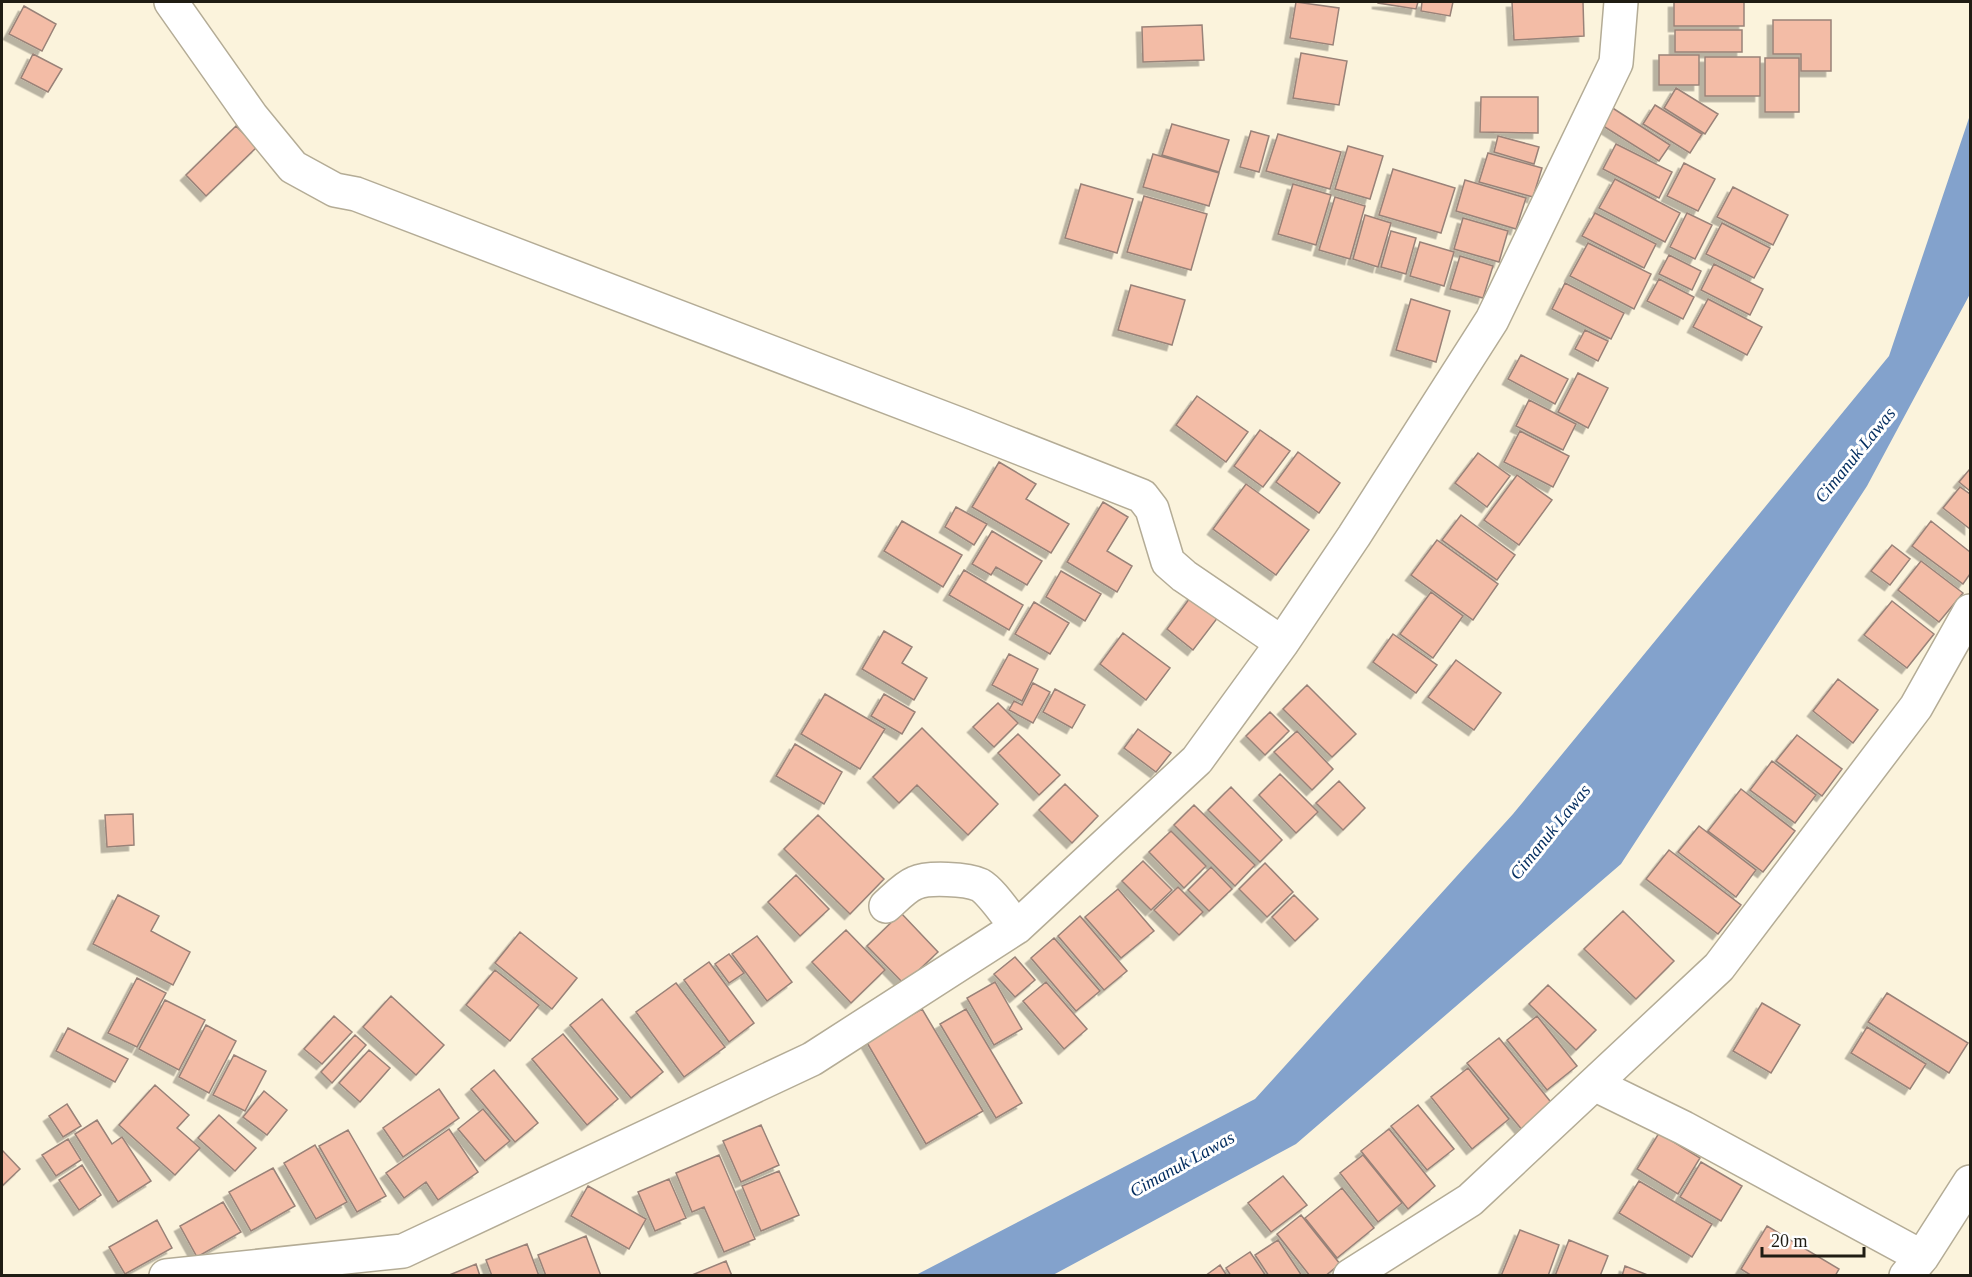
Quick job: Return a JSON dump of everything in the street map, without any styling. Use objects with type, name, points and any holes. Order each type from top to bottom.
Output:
[{"type":"street","points":[[171,2],[252,117],[293,167],[335,190],[367,199],[1142,496],[1152,509],[1168,562],[1184,576],[1282,643]]},
{"type":"street","points":[[166,1275],[403,1251],[812,1059],[1017,927],[1197,760],[1282,643],[1492,320],[1616,63],[1621,2]]},
{"type":"street","points":[[1350,1275],[1470,1200],[1719,967],[1916,707],[1971,611]]},
{"type":"street","points":[[886,906],[914,883],[925,880],[974,883],[987,891],[1017,927]]},
{"type":"street","points":[[1594,1084],[1684,1128],[1914,1266],[1971,1182]]},
{"type":"water","name":"Cimanuk Lawas","points":[[1970,115],[1970,294],[1867,486],[1621,864],[1296,1144],[1053,1275],[916,1275],[1255,1099],[1513,814],[1889,356]]},
{"type":"building","points":[[1296,2],[1339,8],[1333,45],[1290,38]]},
{"type":"building","points":[[1378,2],[1418,2],[1416,9]]},
{"type":"building","points":[[1422,2],[1453,2],[1450,16],[1421,11]]},
{"type":"building","points":[[1512,2],[1583,2],[1584,36],[1514,40]]},
{"type":"building","points":[[1674,2],[1744,2],[1744,26],[1674,26]]},
{"type":"building","points":[[24,6],[56,24],[42,51],[9,34]]},
{"type":"building","points":[[1773,20],[1831,20],[1831,71],[1801,71],[1801,54],[1773,54]]},
{"type":"building","points":[[1202,25],[1204,60],[1143,62],[1142,27]]},
{"type":"building","points":[[1675,30],[1742,30],[1742,52],[1675,52]]},
{"type":"building","points":[[1301,53],[1347,61],[1339,105],[1293,98]]},
{"type":"building","points":[[33,54],[62,69],[48,92],[21,78]]},
{"type":"building","points":[[1659,55],[1699,55],[1699,85],[1659,85]]},
{"type":"building","points":[[1705,57],[1760,57],[1760,96],[1705,96]]},
{"type":"building","points":[[1765,58],[1799,58],[1799,112],[1765,112]]},
{"type":"building","points":[[1676,88],[1718,114],[1705,134],[1664,108]]},
{"type":"building","points":[[1481,97],[1538,97],[1538,133],[1480,132]]},
{"type":"building","points":[[1655,105],[1702,134],[1690,153],[1643,124]]},
{"type":"building","points":[[1611,107],[1670,145],[1659,161],[1600,124]]},
{"type":"building","points":[[1172,124],[1229,140],[1219,172],[1162,155]]},
{"type":"building","points":[[236,126],[257,147],[206,196],[186,175]]},
{"type":"building","points":[[1251,131],[1269,136],[1259,172],[1240,167]]},
{"type":"building","points":[[1278,134],[1341,152],[1330,189],[1266,171]]},
{"type":"building","points":[[1498,136],[1539,147],[1534,164],[1494,152]]},
{"type":"building","points":[[1616,144],[1672,172],[1659,198],[1603,169]]},
{"type":"building","points":[[1348,146],[1383,156],[1370,199],[1335,189]]},
{"type":"building","points":[[1488,153],[1542,168],[1533,197],[1479,182]]},
{"type":"building","points":[[1153,154],[1219,173],[1209,206],[1143,187]]},
{"type":"building","points":[[1684,163],[1715,179],[1698,211],[1667,196]]},
{"type":"building","points":[[1393,169],[1455,188],[1441,233],[1379,215]]},
{"type":"building","points":[[1615,179],[1680,213],[1665,242],[1599,208]]},
{"type":"building","points":[[1465,180],[1526,198],[1516,229],[1456,211]]},
{"type":"building","points":[[1081,184],[1133,199],[1117,253],[1065,238]]},
{"type":"building","points":[[1293,184],[1331,195],[1316,245],[1278,234]]},
{"type":"building","points":[[1733,187],[1788,215],[1773,245],[1717,217]]},
{"type":"building","points":[[1144,196],[1207,214],[1191,270],[1127,252]]},
{"type":"building","points":[[1335,197],[1365,206],[1350,259],[1319,250]]},
{"type":"building","points":[[1595,213],[1656,244],[1644,268],[1582,236]]},
{"type":"building","points":[[1687,213],[1712,225],[1695,259],[1670,247]]},
{"type":"building","points":[[1365,215],[1391,223],[1378,267],[1353,259]]},
{"type":"building","points":[[1463,218],[1508,231],[1499,262],[1454,249]]},
{"type":"building","points":[[1722,223],[1770,248],[1754,278],[1706,254]]},
{"type":"building","points":[[1391,231],[1416,238],[1406,274],[1381,267]]},
{"type":"building","points":[[1420,242],[1454,252],[1444,286],[1410,276]]},
{"type":"building","points":[[1588,243],[1651,274],[1634,309],[1570,276]]},
{"type":"building","points":[[1669,255],[1701,271],[1692,290],[1659,274]]},
{"type":"building","points":[[1460,256],[1493,266],[1483,298],[1450,289]]},
{"type":"building","points":[[1714,264],[1763,289],[1750,315],[1701,290]]},
{"type":"building","points":[[1659,279],[1694,297],[1683,319],[1647,301]]},
{"type":"building","points":[[1565,283],[1624,313],[1611,339],[1552,309]]},
{"type":"building","points":[[1131,285],[1185,300],[1172,345],[1118,330]]},
{"type":"building","points":[[1411,299],[1450,311],[1436,362],[1396,350]]},
{"type":"building","points":[[1708,299],[1762,327],[1747,355],[1693,327]]},
{"type":"building","points":[[1585,330],[1608,341],[1598,361],[1575,349]]},
{"type":"building","points":[[1521,355],[1568,379],[1555,404],[1508,379]]},
{"type":"building","points":[[1578,373],[1608,388],[1588,428],[1558,412]]},
{"type":"building","points":[[1197,396],[1248,432],[1226,462],[1176,425]]},
{"type":"building","points":[[1529,400],[1576,424],[1563,450],[1516,426]]},
{"type":"building","points":[[1260,430],[1290,451],[1263,487],[1234,466]]},
{"type":"building","points":[[1520,431],[1569,456],[1553,487],[1504,462]]},
{"type":"building","points":[[1298,452],[1340,483],[1319,513],[1276,482]]},
{"type":"building","points":[[1478,453],[1510,476],[1487,507],[1455,483]]},
{"type":"building","points":[[999,462],[1036,484],[1026,499],[1069,524],[1051,553],[972,507]]},
{"type":"building","points":[[1970,471],[1970,491],[1959,482]]},
{"type":"building","points":[[1517,475],[1552,500],[1519,545],[1484,520]]},
{"type":"building","points":[[1246,484],[1309,530],[1276,575],[1213,529]]},
{"type":"building","points":[[1960,487],[1970,494],[1970,529],[1943,508]]},
{"type":"building","points":[[1103,502],[1128,517],[1107,551],[1132,566],[1117,592],[1067,562]]},
{"type":"building","points":[[956,507],[987,524],[974,545],[945,527]]},
{"type":"building","points":[[1461,515],[1515,555],[1497,580],[1442,540]]},
{"type":"building","points":[[902,521],[962,555],[943,587],[884,551]]},
{"type":"building","points":[[1931,521],[1970,552],[1970,574],[1963,584],[1912,546]]},
{"type":"building","points":[[992,531],[1042,561],[1027,585],[996,567],[991,575],[972,564]]},
{"type":"building","points":[[1437,540],[1498,584],[1473,620],[1411,575]]},
{"type":"building","points":[[1892,545],[1910,559],[1890,585],[1871,571]]},
{"type":"building","points":[[1921,561],[1963,593],[1939,622],[1898,590]]},
{"type":"building","points":[[964,570],[1023,605],[1009,630],[949,595]]},
{"type":"building","points":[[1061,571],[1101,594],[1085,621],[1046,597]]},
{"type":"building","points":[[1195,591],[1222,612],[1193,650],[1167,629]]},
{"type":"building","points":[[1431,592],[1463,616],[1433,658],[1400,634]]},
{"type":"building","points":[[1892,601],[1934,634],[1907,668],[1864,635]]},
{"type":"building","points":[[1034,602],[1069,623],[1050,654],[1015,634]]},
{"type":"building","points":[[884,631],[912,647],[902,663],[927,678],[914,700],[862,669]]},
{"type":"building","points":[[1123,633],[1170,668],[1146,700],[1100,664]]},
{"type":"building","points":[[1393,634],[1437,665],[1416,693],[1373,662]]},
{"type":"building","points":[[1009,654],[1038,669],[1022,701],[992,685]]},
{"type":"building","points":[[1456,660],[1501,693],[1474,730],[1428,697]]},
{"type":"building","points":[[1838,679],[1878,710],[1853,743],[1813,711]]},
{"type":"building","points":[[1033,683],[1050,692],[1033,723],[1009,710],[1014,701],[1022,705]]},
{"type":"building","points":[[1307,685],[1356,734],[1332,757],[1283,709]]},
{"type":"building","points":[[1055,689],[1085,705],[1072,728],[1043,712]]},
{"type":"building","points":[[825,694],[885,729],[860,769],[801,734]]},
{"type":"building","points":[[884,694],[915,712],[902,734],[871,716]]},
{"type":"building","points":[[998,703],[1018,723],[994,747],[973,727]]},
{"type":"building","points":[[1270,712],[1289,731],[1265,755],[1246,736]]},
{"type":"building","points":[[922,728],[998,804],[968,835],[917,785],[899,803],[873,777]]},
{"type":"building","points":[[1138,729],[1171,753],[1156,772],[1124,748]]},
{"type":"building","points":[[1297,731],[1333,769],[1312,790],[1274,752]]},
{"type":"building","points":[[1018,734],[1060,775],[1039,795],[998,753]]},
{"type":"building","points":[[1797,735],[1842,769],[1822,796],[1776,761]]},
{"type":"building","points":[[795,744],[842,772],[824,804],[776,776]]},
{"type":"building","points":[[1772,761],[1816,795],[1795,823],[1750,790]]},
{"type":"building","points":[[1280,774],[1318,812],[1296,833],[1259,795]]},
{"type":"building","points":[[1339,781],[1365,808],[1343,830],[1316,803]]},
{"type":"building","points":[[1065,784],[1098,816],[1072,843],[1039,810]]},
{"type":"building","points":[[1231,787],[1282,840],[1260,862],[1208,810]]},
{"type":"building","points":[[1741,789],[1795,831],[1763,872],[1708,831]]},
{"type":"building","points":[[1194,805],[1255,865],[1235,886],[1174,825]]},
{"type":"building","points":[[133,814],[134,845],[107,847],[105,815]]},
{"type":"building","points":[[818,815],[884,879],[850,914],[784,849]]},
{"type":"building","points":[[1699,826],[1756,870],[1736,897],[1678,852]]},
{"type":"building","points":[[1171,831],[1206,866],[1184,888],[1149,852]]},
{"type":"building","points":[[1669,850],[1741,905],[1718,934],[1646,879]]},
{"type":"building","points":[[1143,861],[1172,890],[1151,910],[1122,881]]},
{"type":"building","points":[[1265,863],[1293,892],[1267,917],[1239,889]]},
{"type":"building","points":[[1211,867],[1232,889],[1209,911],[1188,890]]},
{"type":"building","points":[[796,875],[829,909],[800,936],[768,902]]},
{"type":"building","points":[[1178,887],[1203,912],[1179,935],[1154,910]]},
{"type":"building","points":[[1118,889],[1154,931],[1121,958],[1085,917]]},
{"type":"building","points":[[118,895],[159,916],[151,931],[190,952],[173,985],[93,944]]},
{"type":"building","points":[[1294,895],[1318,919],[1295,941],[1272,917]]},
{"type":"building","points":[[1623,911],[1674,961],[1636,999],[1584,949]]},
{"type":"building","points":[[901,913],[938,952],[904,984],[867,946]]},
{"type":"building","points":[[1080,916],[1127,971],[1104,990],[1058,936]]},
{"type":"building","points":[[846,930],[885,970],[851,1003],[812,962]]},
{"type":"building","points":[[520,932],[577,978],[552,1009],[495,963]]},
{"type":"building","points":[[757,936],[792,982],[767,1001],[732,954]]},
{"type":"building","points":[[1054,938],[1100,991],[1076,1011],[1031,958]]},
{"type":"building","points":[[729,954],[744,973],[729,983],[715,964]]},
{"type":"building","points":[[1015,957],[1035,980],[1015,997],[994,974]]},
{"type":"building","points":[[709,962],[754,1023],[729,1042],[684,980]]},
{"type":"building","points":[[495,970],[539,1005],[510,1041],[466,1005]]},
{"type":"building","points":[[137,978],[166,993],[137,1047],[108,1033]]},
{"type":"building","points":[[995,982],[1022,1029],[994,1045],[967,998]]},
{"type":"building","points":[[1046,982],[1087,1029],[1064,1049],[1023,1001]]},
{"type":"building","points":[[676,983],[725,1047],[684,1077],[636,1012]]},
{"type":"building","points":[[1548,985],[1596,1030],[1576,1050],[1529,1004]]},
{"type":"building","points":[[1887,993],[1968,1043],[1949,1073],[1868,1022]]},
{"type":"building","points":[[391,996],[444,1045],[416,1075],[363,1027]]},
{"type":"building","points":[[602,999],[663,1072],[631,1098],[570,1025]]},
{"type":"building","points":[[165,1000],[205,1020],[179,1070],[139,1049]]},
{"type":"building","points":[[1762,1003],[1800,1025],[1771,1073],[1733,1051]]},
{"type":"building","points":[[922,1009],[983,1111],[926,1144],[866,1041]]},
{"type":"building","points":[[966,1009],[1022,1103],[996,1118],[940,1024]]},
{"type":"building","points":[[334,1016],[352,1032],[322,1064],[304,1049]]},
{"type":"building","points":[[1537,1016],[1577,1066],[1547,1090],[1507,1040]]},
{"type":"building","points":[[206,1025],[236,1041],[209,1093],[179,1077]]},
{"type":"building","points":[[1867,1027],[1926,1064],[1910,1089],[1851,1053]]},
{"type":"building","points":[[68,1028],[128,1059],[115,1082],[56,1051]]},
{"type":"building","points":[[563,1034],[618,1099],[587,1125],[532,1059]]},
{"type":"building","points":[[355,1035],[366,1045],[332,1083],[321,1072]]},
{"type":"building","points":[[1499,1038],[1554,1106],[1523,1131],[1467,1063]]},
{"type":"building","points":[[369,1050],[390,1068],[360,1102],[339,1083]]},
{"type":"building","points":[[234,1055],[266,1071],[245,1111],[213,1095]]},
{"type":"building","points":[[1468,1068],[1509,1119],[1472,1149],[1431,1097]]},
{"type":"building","points":[[494,1070],[538,1123],[515,1142],[471,1089]]},
{"type":"building","points":[[155,1085],[189,1115],[177,1128],[200,1148],[175,1175],[119,1125]]},
{"type":"building","points":[[439,1089],[459,1118],[403,1157],[383,1128]]},
{"type":"building","points":[[264,1091],[287,1110],[267,1135],[243,1117]]},
{"type":"building","points":[[67,1104],[81,1126],[63,1137],[49,1116]]},
{"type":"building","points":[[1418,1105],[1454,1149],[1427,1170],[1391,1126]]},
{"type":"building","points":[[483,1109],[510,1141],[485,1161],[458,1129]]},
{"type":"building","points":[[219,1115],[256,1148],[235,1171],[198,1138]]},
{"type":"building","points":[[97,1120],[112,1144],[122,1137],[151,1181],[118,1202],[75,1134]]},
{"type":"building","points":[[761,1125],[779,1165],[741,1182],[723,1141]]},
{"type":"building","points":[[449,1129],[478,1172],[438,1200],[426,1182],[404,1198],[386,1173]]},
{"type":"building","points":[[1389,1129],[1435,1186],[1408,1209],[1361,1151]]},
{"type":"building","points":[[348,1130],[386,1196],[357,1212],[319,1146]]},
{"type":"building","points":[[1659,1133],[1700,1158],[1678,1194],[1637,1169]]},
{"type":"building","points":[[68,1139],[81,1160],[56,1176],[42,1155]]},
{"type":"building","points":[[315,1145],[347,1202],[316,1219],[284,1163]]},
{"type":"building","points":[[2,1150],[20,1169],[2,1186]]},
{"type":"building","points":[[719,1155],[755,1239],[724,1252],[704,1207],[692,1212],[676,1173]]},
{"type":"building","points":[[1363,1155],[1402,1203],[1378,1222],[1340,1173]]},
{"type":"building","points":[[1701,1162],[1742,1186],[1721,1221],[1680,1197]]},
{"type":"building","points":[[82,1165],[101,1195],[79,1210],[59,1180]]},
{"type":"building","points":[[273,1168],[295,1206],[251,1231],[229,1192]]},
{"type":"building","points":[[779,1171],[799,1215],[761,1231],[742,1186]]},
{"type":"building","points":[[1283,1176],[1307,1205],[1271,1232],[1248,1203]]},
{"type":"building","points":[[669,1179],[686,1218],[655,1231],[638,1192]]},
{"type":"building","points":[[1639,1181],[1712,1224],[1692,1257],[1619,1213]]},
{"type":"building","points":[[588,1186],[646,1219],[629,1249],[571,1216]]},
{"type":"building","points":[[1342,1188],[1374,1228],[1337,1258],[1305,1218]]},
{"type":"building","points":[[223,1202],[241,1232],[197,1257],[180,1226]]},
{"type":"building","points":[[1301,1215],[1340,1264],[1325,1276],[1310,1276],[1277,1234]]},
{"type":"building","points":[[157,1220],[172,1248],[125,1274],[109,1247]]},
{"type":"building","points":[[1767,1226],[1839,1269],[1835,1276],[1752,1276],[1741,1269]]},
{"type":"building","points":[[1520,1230],[1559,1245],[1548,1276],[1501,1276]]},
{"type":"building","points":[[586,1236],[601,1276],[546,1276],[538,1255]]},
{"type":"building","points":[[1278,1240],[1302,1276],[1269,1276],[1255,1255]]},
{"type":"building","points":[[1569,1240],[1608,1256],[1600,1276],[1555,1276]]},
{"type":"building","points":[[527,1244],[539,1276],[492,1276],[486,1260]]},
{"type":"building","points":[[1250,1252],[1266,1276],[1231,1276],[1226,1268]]},
{"type":"building","points":[[726,1261],[732,1276],[692,1275]]},
{"type":"building","points":[[476,1264],[480,1276],[447,1276]]},
{"type":"building","points":[[1220,1265],[1227,1276],[1205,1276]]},
{"type":"building","points":[[1625,1266],[1650,1276],[1622,1276]]}]
